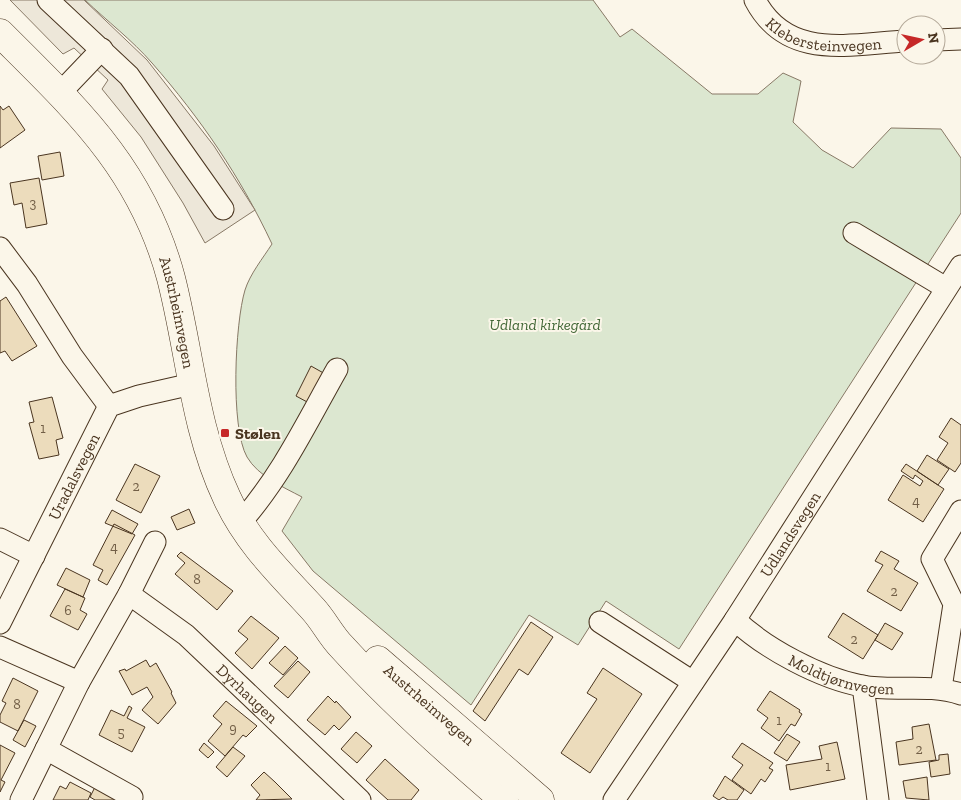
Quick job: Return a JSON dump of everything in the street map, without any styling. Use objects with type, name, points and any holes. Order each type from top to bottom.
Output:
[{"type":"main road","name":"Austrheimvegen","points":[[0,33],[60,93],[112,152],[133,182],[147,211],[171,278],[206,444],[227,500],[240,523],[261,554],[316,612],[341,646],[446,751],[504,800]]},
{"type":"main road","name":"Austrheimvegen","points":[[316,612],[350,635],[540,800]]},
{"type":"street","points":[[48,0],[129,76],[223,210]]},
{"type":"street","name":"Klebersteinvegen","points":[[755,0],[770,21],[788,36],[804,44],[831,45],[896,42]]},
{"type":"street","points":[[946,40],[961,39]]},
{"type":"street","points":[[60,93],[102,49]]},
{"type":"street","points":[[854,233],[946,288]]},
{"type":"street","points":[[0,248],[27,284],[72,356],[109,406],[139,396],[192,384]]},
{"type":"street","name":"Udlandsvegen","points":[[614,800],[735,620],[961,266]]},
{"type":"street","points":[[240,523],[257,504],[282,467],[337,369]]},
{"type":"street","name":"Uradalsvegen","points":[[0,623],[109,406]]},
{"type":"street","points":[[951,691],[957,602],[932,559],[961,511]]},
{"type":"street","points":[[0,539],[34,556]]},
{"type":"street","points":[[21,800],[79,682],[130,594],[155,542]]},
{"type":"street","name":"Dyrhaugen","points":[[130,594],[186,635],[360,800]]},
{"type":"street","name":"Moldtjørnvegen","points":[[735,620],[752,635],[819,673],[863,686],[951,691]]},
{"type":"street","points":[[600,622],[693,682]]},
{"type":"street","points":[[0,647],[79,682]]},
{"type":"street","points":[[863,686],[872,799]]},
{"type":"street","points":[[46,749],[132,797]]},
{"type":"green space","name":"Udland kirkegård","points":[[85,0],[593,0],[620,37],[632,29],[712,94],[758,94],[783,73],[801,81],[793,122],[822,150],[853,168],[891,128],[941,129],[961,158],[961,213],[679,649],[606,601],[578,645],[529,615],[471,705],[313,571],[282,531],[302,497],[264,475],[247,457],[238,423],[236,400],[237,349],[245,290],[253,272],[272,244],[233,172],[187,105],[128,38]]},
{"type":"shaded area","points":[[10,0],[84,0],[147,60],[214,146],[255,210],[205,243],[183,203],[141,137],[102,89],[108,80],[74,48],[63,54]]},
{"type":"building","points":[[0,106],[3,110],[9,106],[25,130],[0,148]]},
{"type":"building","points":[[60,152],[64,176],[42,180],[38,156]]},
{"type":"building","points":[[39,178],[47,224],[26,228],[22,203],[14,205],[10,183]]},
{"type":"building","points":[[6,297],[37,346],[12,361],[5,351],[0,353],[0,301]]},
{"type":"building","points":[[311,366],[327,375],[309,403],[296,396]]},
{"type":"building","points":[[52,397],[63,438],[56,440],[59,455],[39,459],[29,423],[34,422],[29,402]]},
{"type":"building","points":[[951,418],[961,425],[961,463],[955,472],[937,460],[948,443],[939,437]]},
{"type":"building","points":[[927,455],[949,469],[938,485],[917,471]]},
{"type":"building","points":[[135,464],[160,476],[141,513],[116,500]]},
{"type":"building","points":[[906,464],[944,489],[923,522],[888,500],[903,475],[920,486],[923,481],[915,475],[913,479],[901,471]]},
{"type":"building","points":[[189,509],[195,523],[177,530],[171,517]]},
{"type":"building","points":[[112,510],[138,524],[132,534],[105,523]]},
{"type":"building","points":[[114,524],[135,535],[107,585],[98,580],[103,570],[93,565]]},
{"type":"building","points":[[881,551],[899,561],[894,569],[918,583],[901,611],[867,591],[883,565],[875,561]]},
{"type":"building","points":[[181,552],[233,591],[217,610],[175,574],[185,563],[177,556]]},
{"type":"building","points":[[66,568],[90,580],[83,597],[57,585]]},
{"type":"building","points":[[65,589],[85,598],[80,610],[87,614],[78,630],[50,616]]},
{"type":"building","points":[[843,613],[878,635],[863,659],[828,637]]},
{"type":"building","points":[[251,616],[279,638],[252,669],[235,653],[248,639],[238,631]]},
{"type":"building","points":[[531,622],[553,637],[528,675],[519,669],[485,721],[473,711]]},
{"type":"building","points":[[885,623],[903,633],[892,650],[875,640]]},
{"type":"building","points":[[285,646],[298,658],[283,675],[269,663]]},
{"type":"building","points":[[146,660],[150,667],[156,663],[176,703],[158,724],[142,710],[153,697],[147,687],[132,695],[119,671],[125,669],[126,671]]},
{"type":"building","points":[[298,661],[310,672],[288,698],[274,686]]},
{"type":"building","points":[[603,668],[642,694],[590,773],[561,753],[597,699],[587,693]]},
{"type":"building","points":[[13,678],[38,691],[18,731],[0,722],[0,715],[6,703],[2,701]]},
{"type":"building","points":[[770,691],[800,710],[799,712],[802,714],[795,726],[791,724],[779,741],[761,728],[768,718],[757,710]]},
{"type":"building","points":[[328,696],[335,703],[336,701],[351,717],[339,730],[334,725],[325,735],[307,720]]},
{"type":"building","points":[[226,701],[257,726],[246,737],[243,735],[225,756],[208,741],[222,724],[213,716]]},
{"type":"building","points":[[129,706],[132,708],[127,718],[145,727],[132,752],[99,735],[111,710],[124,716]]},
{"type":"building","points":[[24,720],[36,726],[25,747],[13,740]]},
{"type":"building","points":[[929,724],[936,760],[899,765],[896,742],[913,739],[912,727]]},
{"type":"building","points":[[356,732],[372,746],[357,763],[341,749]]},
{"type":"building","points":[[787,734],[800,742],[787,761],[774,753]]},
{"type":"building","points":[[837,742],[845,779],[790,790],[786,765],[822,759],[819,746]]},
{"type":"building","points":[[204,743],[214,752],[208,758],[199,750]]},
{"type":"building","points":[[742,743],[773,763],[769,768],[773,770],[765,782],[761,779],[751,794],[732,780],[743,765],[732,757]]},
{"type":"building","points":[[0,745],[15,753],[1,780],[5,782],[0,792]]},
{"type":"building","points":[[233,747],[245,756],[227,777],[216,767]]},
{"type":"building","points":[[948,754],[950,774],[931,777],[929,762],[939,760],[939,755]]},
{"type":"building","points":[[385,759],[419,790],[411,800],[388,800],[366,780]]},
{"type":"building","points":[[264,772],[292,799],[256,800],[260,795],[251,785]]},
{"type":"building","points":[[725,776],[744,790],[737,800],[728,800],[723,797],[719,800],[713,796]]},
{"type":"building","points":[[927,777],[929,800],[906,798],[903,781]]},
{"type":"building","points":[[98,781],[120,800],[95,800],[90,797]]},
{"type":"building","points":[[70,782],[91,793],[88,800],[53,800],[60,786],[66,789]]},
{"type":"place","name":"Stølen","points":[[225,433]]}]
